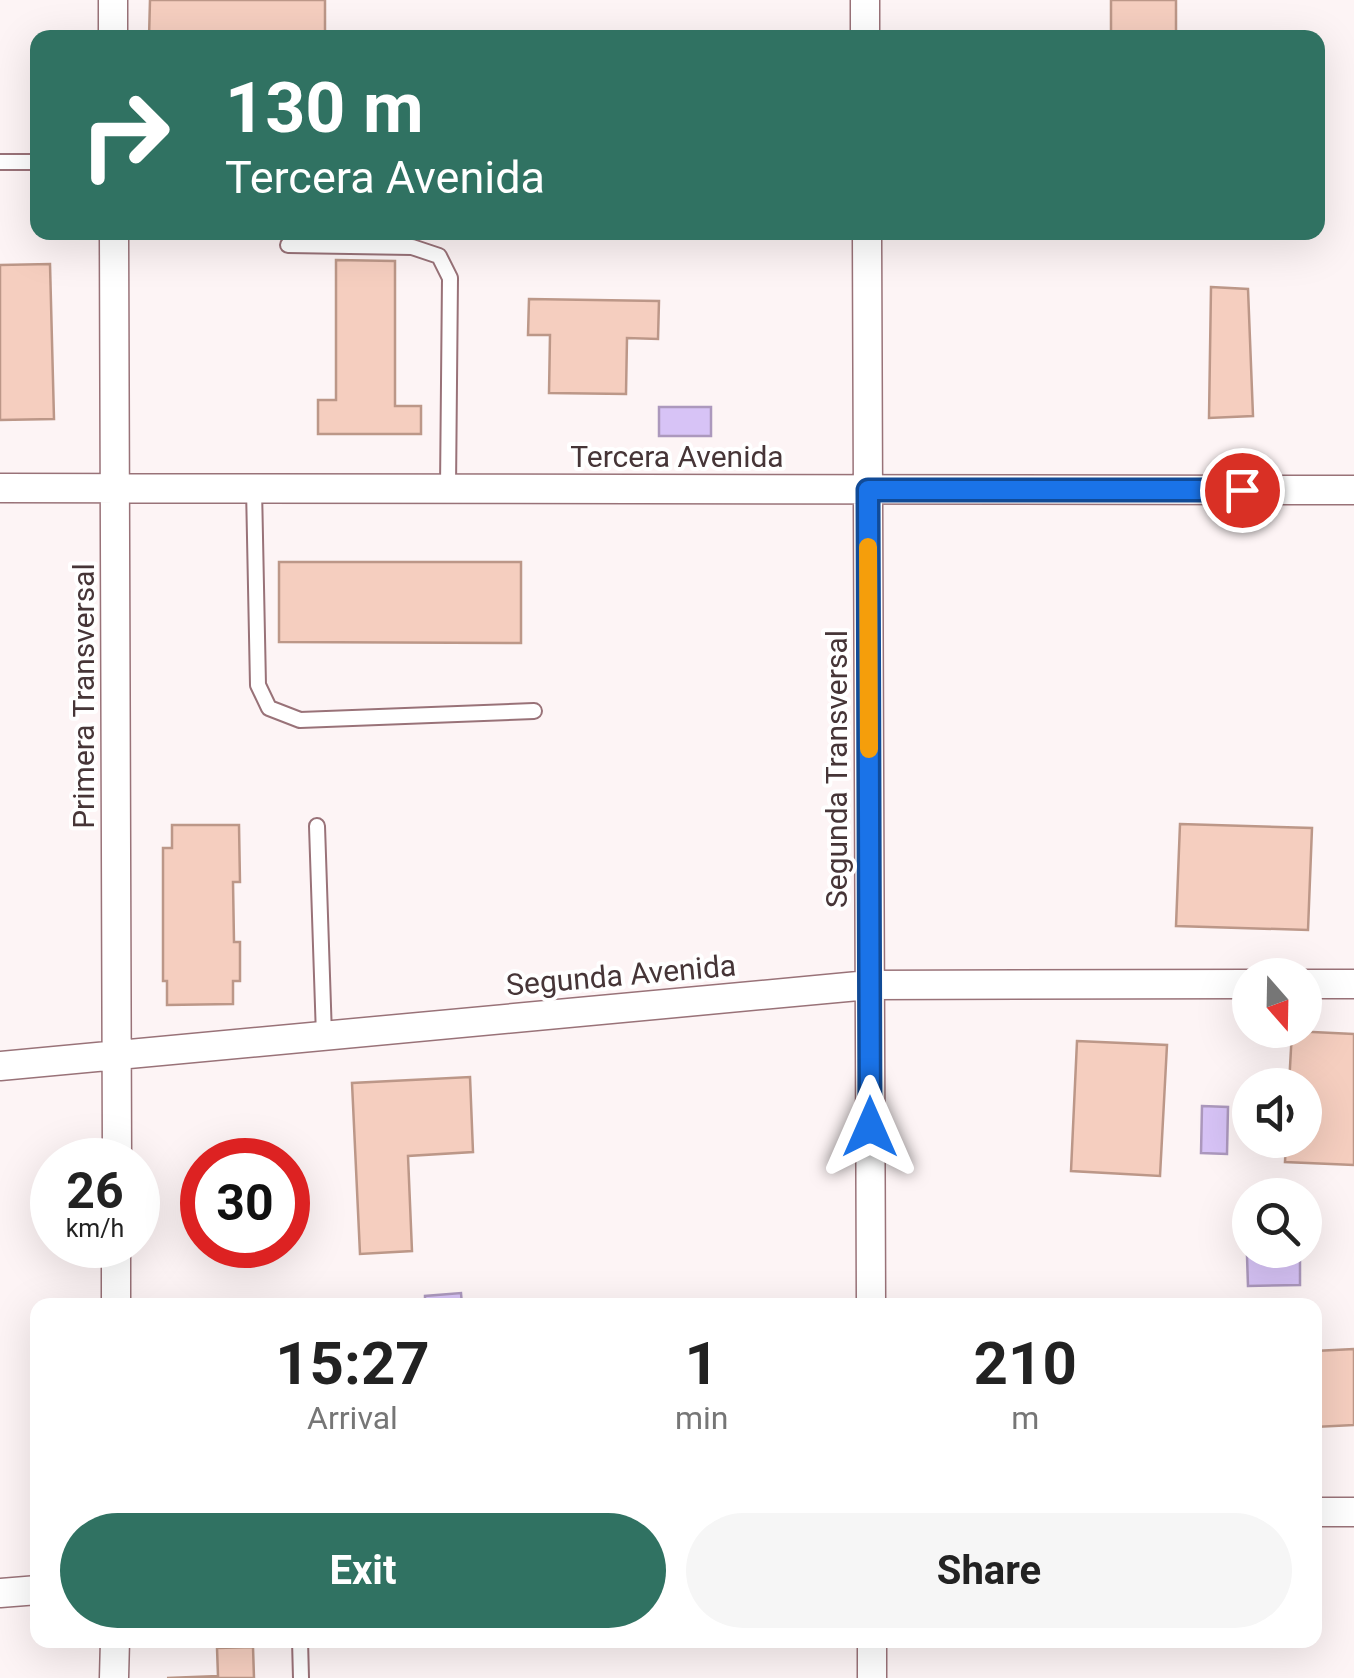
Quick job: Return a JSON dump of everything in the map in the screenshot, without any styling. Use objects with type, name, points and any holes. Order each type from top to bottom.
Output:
[{"type":"street","points":[[113,0],[114,30]]},
{"type":"street","points":[[865,0],[865,30]]},
{"type":"street","name":"Primera Transversal","points":[[114,240],[117,1138]]},
{"type":"street","name":"Segunda Transversal","points":[[866,240],[870,1298]]},
{"type":"street","name":"Tercera Avenida","points":[[0,488],[1354,490]]},
{"type":"street","name":"Segunda Avenida","points":[[0,1066],[869,985],[1232,984]]},
{"type":"street","points":[[1322,984],[1354,984]]},
{"type":"street","points":[[116,1268],[116,1298]]},
{"type":"street","points":[[1322,1512],[1354,1512]]},
{"type":"street","points":[[0,1593],[30,1591]]},
{"type":"street","points":[[114,1678],[115,1648]]},
{"type":"street","points":[[872,1648],[872,1678]]},
{"type":"lane","points":[[0,162],[30,162]]},
{"type":"lane","points":[[288,245],[412,246],[440,256],[450,278],[448,487]]},
{"type":"lane","points":[[254,487],[258,685],[269,708],[300,720],[534,711]]},
{"type":"lane","points":[[317,826],[324,1036]]},
{"type":"lane","points":[[300,1648],[301,1678]]},
{"type":"shaded area","points":[[659,407],[711,407],[711,436],[659,436]]},
{"type":"shaded area","points":[[1202,1106],[1228,1107],[1227,1154],[1201,1153]]},
{"type":"shaded area","points":[[1247,1268],[1300,1268],[1300,1285],[1248,1286]]},
{"type":"shaded area","points":[[461,1293],[461,1298],[425,1298]]},
{"type":"building","points":[[150,0],[325,0],[325,30],[149,30]]},
{"type":"building","points":[[1111,0],[1176,0],[1176,30],[1111,30]]},
{"type":"building","points":[[336,260],[395,261],[395,406],[421,406],[421,434],[318,434],[318,400],[336,400]]},
{"type":"building","points":[[50,264],[54,419],[0,420],[0,265]]},
{"type":"building","points":[[1211,287],[1248,289],[1253,416],[1209,418]]},
{"type":"building","points":[[529,299],[659,301],[658,339],[627,338],[626,394],[549,393],[550,335],[528,335]]},
{"type":"building","points":[[279,562],[521,562],[521,643],[279,642]]},
{"type":"building","points":[[1180,824],[1312,828],[1308,930],[1176,926]]},
{"type":"building","points":[[172,825],[239,825],[240,882],[233,882],[234,942],[240,942],[240,981],[233,981],[233,1004],[167,1005],[167,981],[163,981],[163,848],[172,848]]},
{"type":"building","points":[[1322,1032],[1354,1034],[1354,1165],[1285,1162],[1285,1158],[1322,1158],[1322,1068],[1290,1068],[1291,1048],[1322,1048]]},
{"type":"building","points":[[1077,1041],[1167,1045],[1160,1176],[1071,1171]]},
{"type":"building","points":[[470,1077],[473,1152],[408,1156],[412,1251],[360,1254],[352,1083]]},
{"type":"building","points":[[1354,1349],[1354,1425],[1322,1427],[1322,1351]]},
{"type":"building","points":[[217,1648],[253,1648],[254,1678],[167,1678],[218,1676]]},
{"type":"slow traffic","points":[[868,547],[869,749]]},
{"type":"route","points":[[870,1127],[868,490],[1242,490]]}]
